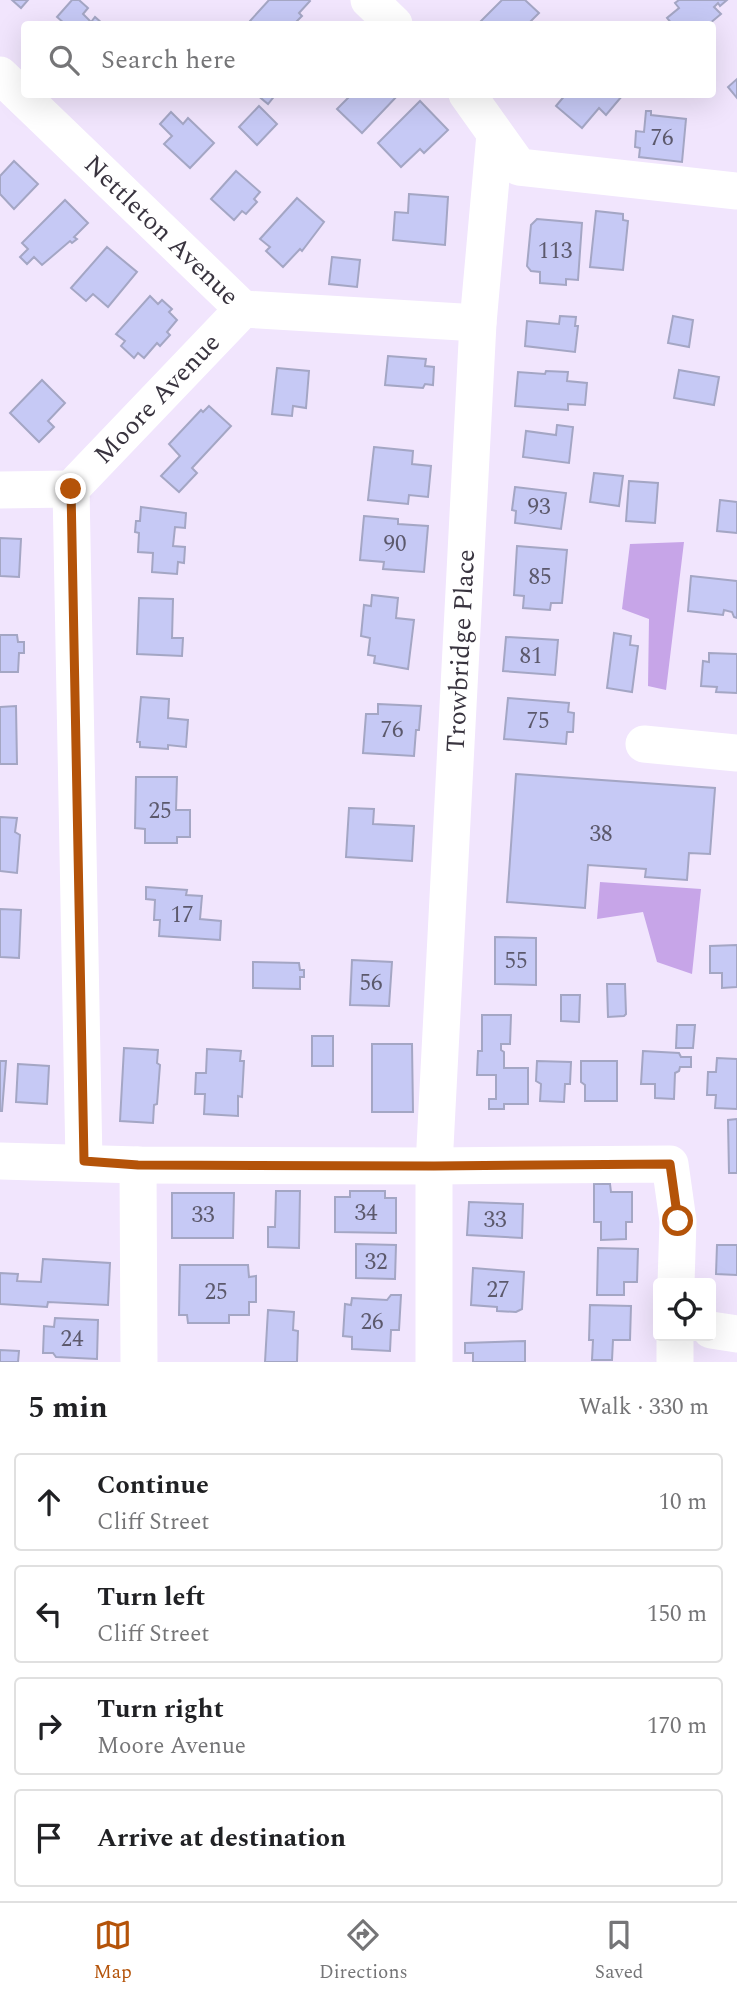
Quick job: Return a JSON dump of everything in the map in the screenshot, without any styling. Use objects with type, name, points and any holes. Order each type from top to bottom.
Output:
[{"type":"street","points":[[369,0],[391,21]]},
{"type":"street","name":"Nettleton Avenue","points":[[0,75],[21,95]]},
{"type":"street","name":"Nettleton Avenue","points":[[24,98],[243,309],[478,323]]},
{"type":"street","points":[[470,98],[519,167],[737,191]]},
{"type":"street","name":"Trowbridge Place","points":[[434,1362],[434,1166],[478,323],[495,134]]},
{"type":"street","name":"Moore Avenue","points":[[71,489],[243,309]]},
{"type":"street","points":[[0,490],[71,489],[84,1161]]},
{"type":"street","points":[[644,744],[737,752]]},
{"type":"street","points":[[0,1161],[84,1161],[138,1165],[670,1164],[678,1221],[676,1278]]},
{"type":"street","points":[[138,1165],[139,1362]]},
{"type":"street","points":[[716,1331],[737,1334]]},
{"type":"street","points":[[675,1341],[675,1362]]},
{"type":"shaded area","points":[[684,542],[666,690],[648,686],[649,619],[622,609],[630,544]]},
{"type":"shaded area","points":[[600,882],[701,889],[692,974],[657,962],[643,912],[597,919]]},
{"type":"building","points":[[12,0],[28,0],[21,8]]},
{"type":"building","points":[[72,0],[79,0],[88,8],[83,14],[90,21],[62,21],[57,17]]},
{"type":"building","points":[[269,0],[310,1],[299,13],[302,16],[297,21],[250,21]]},
{"type":"building","points":[[502,0],[525,0],[539,13],[531,21],[481,21]]},
{"type":"building","points":[[679,0],[727,0],[714,7],[721,14],[713,21],[670,21],[667,18],[679,8],[675,3]]},
{"type":"building","points":[[737,79],[737,98],[728,87]]},
{"type":"building","points":[[261,98],[273,98],[268,104]]},
{"type":"building","points":[[348,98],[395,98],[362,133],[337,109]]},
{"type":"building","points":[[563,98],[620,98],[606,115],[599,108],[582,128],[556,106]]},
{"type":"building","points":[[420,101],[448,130],[424,153],[420,149],[401,167],[378,143]]},
{"type":"building","points":[[259,106],[277,124],[257,145],[239,127]]},
{"type":"building","points":[[646,111],[651,111],[651,115],[686,119],[682,162],[639,157],[640,148],[635,147],[636,131],[644,132]]},
{"type":"building","points":[[171,112],[183,124],[188,118],[214,143],[190,168],[164,144],[172,136],[160,124]]},
{"type":"building","points":[[14,161],[38,184],[14,209],[0,194],[0,176]]},
{"type":"building","points":[[236,171],[260,192],[254,199],[257,202],[246,214],[242,211],[234,220],[211,199]]},
{"type":"building","points":[[409,194],[448,197],[445,245],[393,240],[395,212],[408,213]]},
{"type":"building","points":[[297,198],[324,222],[302,251],[300,249],[283,267],[266,251],[270,247],[260,239]]},
{"type":"building","points":[[65,200],[88,223],[74,237],[77,239],[72,243],[70,241],[42,265],[34,257],[27,264],[20,257],[28,249],[22,243]]},
{"type":"building","points":[[596,211],[623,214],[623,220],[628,221],[623,270],[590,267]]},
{"type":"building","points":[[537,219],[582,223],[578,280],[566,279],[566,285],[540,283],[540,272],[531,271],[527,266],[531,225]]},
{"type":"building","points":[[107,247],[137,272],[108,307],[93,294],[86,301],[71,288]]},
{"type":"building","points":[[332,257],[360,260],[357,287],[329,284]]},
{"type":"building","points":[[150,296],[158,304],[162,300],[172,309],[169,312],[177,320],[167,332],[170,335],[160,346],[157,343],[144,358],[138,353],[134,358],[121,346],[125,341],[116,334]]},
{"type":"building","points":[[560,316],[576,317],[575,326],[578,326],[575,352],[525,346],[527,321],[559,324]]},
{"type":"building","points":[[673,316],[693,320],[689,347],[668,343]]},
{"type":"building","points":[[388,356],[426,359],[425,366],[434,367],[433,385],[425,384],[423,388],[385,385]]},
{"type":"building","points":[[277,368],[309,371],[306,408],[293,406],[292,416],[272,414]]},
{"type":"building","points":[[679,370],[719,377],[714,405],[674,398]]},
{"type":"building","points":[[546,371],[568,372],[567,381],[587,383],[585,405],[568,404],[568,410],[515,406],[518,372],[545,374]]},
{"type":"building","points":[[42,380],[65,403],[48,421],[54,427],[39,442],[10,413]]},
{"type":"building","points":[[209,406],[231,426],[192,468],[197,473],[179,492],[161,476],[180,456],[169,444],[201,410],[203,412]]},
{"type":"building","points":[[557,425],[573,427],[569,463],[523,457],[526,431],[556,435]]},
{"type":"building","points":[[374,447],[413,451],[412,464],[431,466],[428,497],[409,495],[408,504],[368,500]]},
{"type":"building","points":[[594,473],[623,476],[619,506],[590,502]]},
{"type":"building","points":[[629,481],[658,483],[655,523],[626,521]]},
{"type":"building","points":[[515,487],[566,493],[561,529],[515,523],[516,511],[512,510]]},
{"type":"building","points":[[720,500],[737,502],[737,533],[717,531]]},
{"type":"building","points":[[141,507],[186,513],[185,528],[175,527],[173,546],[185,547],[184,563],[178,562],[177,574],[152,572],[153,553],[138,552],[139,533],[135,532],[136,521],[140,521]]},
{"type":"building","points":[[364,516],[398,519],[398,524],[428,526],[424,572],[383,569],[384,562],[360,560]]},
{"type":"building","points":[[0,538],[21,539],[19,577],[0,576]]},
{"type":"building","points":[[517,546],[567,550],[562,603],[551,603],[550,610],[523,608],[524,596],[514,595]]},
{"type":"building","points":[[691,576],[737,581],[737,618],[732,612],[724,610],[723,615],[688,611]]},
{"type":"building","points":[[372,595],[398,598],[396,618],[414,620],[408,669],[374,663],[375,656],[368,655],[370,638],[361,636],[364,605],[371,606]]},
{"type":"building","points":[[139,598],[173,599],[172,638],[183,638],[182,656],[137,654]]},
{"type":"building","points":[[614,633],[631,636],[630,645],[638,646],[632,692],[607,688]]},
{"type":"building","points":[[0,635],[17,635],[18,642],[24,642],[24,653],[19,653],[18,672],[0,672]]},
{"type":"building","points":[[506,637],[558,640],[555,675],[503,671]]},
{"type":"building","points":[[709,653],[737,654],[737,693],[716,692],[717,687],[701,686],[703,661],[709,662]]},
{"type":"building","points":[[141,697],[169,699],[168,718],[188,720],[186,747],[140,747],[140,742],[137,742]]},
{"type":"building","points":[[508,698],[569,703],[568,712],[574,713],[573,732],[567,732],[566,744],[504,739]]},
{"type":"building","points":[[378,704],[421,706],[414,756],[363,753],[366,714],[378,714]]},
{"type":"building","points":[[16,706],[17,764],[0,764],[0,707]]},
{"type":"building","points":[[516,774],[715,788],[710,854],[689,853],[687,880],[645,877],[646,869],[588,865],[585,908],[507,902]]},
{"type":"building","points":[[136,777],[177,777],[176,810],[190,810],[190,837],[177,837],[177,843],[145,843],[145,829],[135,828]]},
{"type":"building","points":[[349,808],[374,809],[373,824],[414,826],[412,861],[346,857]]},
{"type":"building","points":[[0,817],[17,818],[15,832],[20,835],[17,873],[0,871]]},
{"type":"building","points":[[146,887],[187,890],[186,895],[202,896],[200,919],[221,921],[220,940],[159,936],[160,920],[154,920],[155,900],[146,899]]},
{"type":"building","points":[[0,909],[21,910],[19,958],[0,957]]},
{"type":"building","points":[[495,937],[536,938],[536,985],[495,984]]},
{"type":"building","points":[[737,945],[737,987],[722,988],[722,973],[710,973],[710,946]]},
{"type":"building","points":[[352,960],[392,962],[389,1006],[350,1005]]},
{"type":"building","points":[[253,962],[299,963],[300,970],[304,970],[304,977],[300,977],[300,989],[253,988]]},
{"type":"building","points":[[607,984],[625,984],[624,1016],[608,1017]]},
{"type":"building","points":[[561,995],[580,995],[579,1022],[561,1021]]},
{"type":"building","points":[[482,1015],[511,1015],[510,1044],[501,1044],[504,1068],[528,1068],[528,1104],[504,1104],[504,1109],[489,1109],[489,1099],[496,1099],[496,1075],[477,1075],[478,1051],[482,1051]]},
{"type":"building","points":[[677,1025],[695,1025],[693,1048],[676,1048]]},
{"type":"building","points":[[312,1036],[333,1036],[333,1066],[312,1066]]},
{"type":"building","points":[[372,1044],[412,1044],[413,1112],[372,1112]]},
{"type":"building","points":[[124,1048],[158,1050],[157,1063],[160,1065],[153,1123],[120,1121]]},
{"type":"building","points":[[207,1049],[241,1051],[240,1061],[244,1061],[242,1097],[238,1096],[238,1116],[204,1114],[205,1094],[195,1094],[196,1073],[206,1073]]},
{"type":"building","points":[[643,1051],[679,1053],[681,1057],[691,1057],[691,1067],[680,1067],[675,1073],[674,1099],[655,1098],[655,1084],[641,1084]]},
{"type":"building","points":[[717,1058],[737,1059],[737,1109],[715,1108],[716,1095],[707,1095],[708,1072],[716,1072]]},
{"type":"building","points":[[0,1061],[6,1061],[2,1111],[0,1111]]},
{"type":"building","points":[[537,1061],[571,1062],[570,1084],[565,1084],[564,1102],[540,1101],[541,1084],[536,1081]]},
{"type":"building","points":[[581,1061],[617,1061],[617,1101],[585,1101]]},
{"type":"building","points":[[18,1064],[49,1066],[47,1104],[16,1102]]},
{"type":"building","points":[[737,1119],[737,1173],[729,1173],[728,1120]]},
{"type":"building","points":[[594,1184],[610,1184],[611,1192],[632,1192],[632,1222],[626,1222],[626,1239],[601,1240],[601,1222],[594,1222]]},
{"type":"building","points":[[276,1191],[300,1191],[299,1248],[268,1247],[268,1227],[275,1227]]},
{"type":"building","points":[[350,1191],[385,1191],[385,1198],[396,1198],[396,1233],[335,1232],[335,1197],[350,1197]]},
{"type":"building","points":[[172,1193],[234,1193],[233,1238],[172,1238]]},
{"type":"building","points":[[469,1202],[523,1204],[522,1238],[467,1235]]},
{"type":"building","points":[[356,1244],[396,1245],[395,1279],[356,1278]]},
{"type":"building","points":[[717,1245],[737,1245],[737,1275],[716,1274]]},
{"type":"building","points":[[598,1248],[638,1249],[637,1282],[624,1282],[624,1295],[597,1295]]},
{"type":"building","points":[[43,1259],[110,1263],[108,1305],[48,1302],[47,1307],[0,1304],[0,1273],[18,1274],[17,1281],[41,1282]]},
{"type":"building","points":[[180,1265],[248,1265],[249,1277],[256,1276],[256,1302],[249,1302],[249,1315],[229,1315],[229,1323],[188,1323],[187,1315],[179,1315]]},
{"type":"building","points":[[473,1268],[524,1272],[522,1309],[516,1312],[497,1311],[497,1307],[471,1305]]},
{"type":"building","points":[[391,1295],[401,1295],[399,1330],[391,1330],[390,1351],[352,1349],[352,1337],[343,1336],[345,1304],[351,1305],[352,1298],[387,1300]]},
{"type":"building","points":[[590,1305],[631,1306],[630,1340],[613,1340],[612,1360],[592,1360],[593,1340],[589,1340]]},
{"type":"building","points":[[268,1310],[294,1312],[293,1330],[298,1331],[297,1362],[265,1362]]},
{"type":"building","points":[[55,1318],[98,1320],[97,1359],[56,1357],[53,1353],[43,1353],[44,1326],[54,1327]]},
{"type":"building","points":[[525,1341],[525,1362],[473,1362],[473,1353],[465,1353],[465,1343]]},
{"type":"building","points":[[0,1350],[19,1351],[18,1362],[0,1362]]},
{"type":"route","points":[[71,489],[84,1161],[138,1165],[670,1164],[678,1221]]}]
